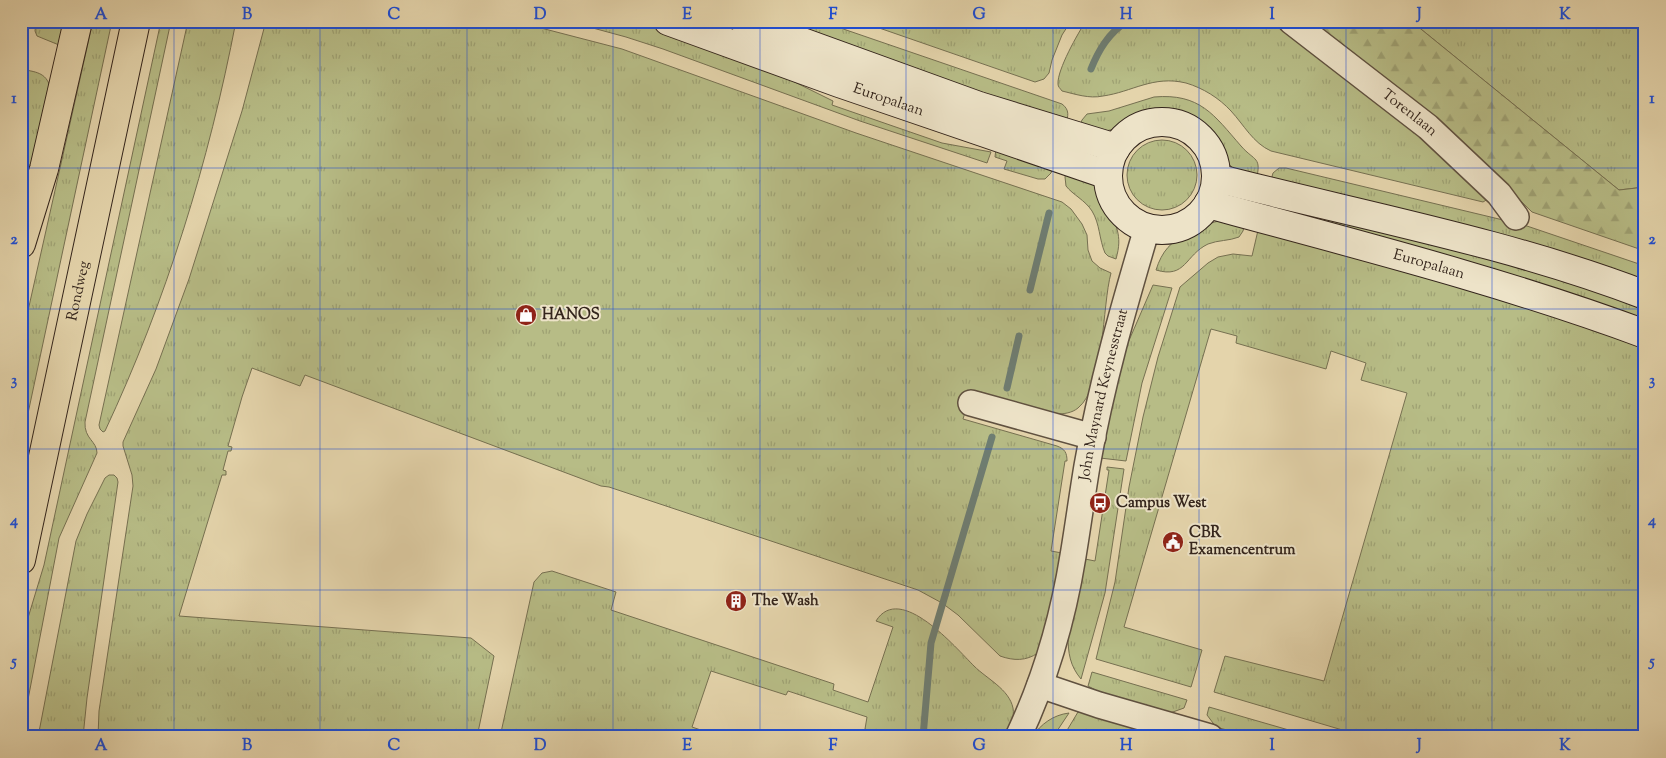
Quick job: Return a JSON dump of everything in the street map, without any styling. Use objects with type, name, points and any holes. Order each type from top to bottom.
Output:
[{"type":"main road","points":[[21,244],[44,169],[78,21]]},
{"type":"main road","name":"Rondweg","points":[[21,560],[136,21]]},
{"type":"street","name":"Europalaan","points":[[668,21],[839,83],[1108,175]]},
{"type":"street","name":"Europalaan","points":[[744,21],[979,106],[1116,148]]},
{"type":"street","name":"Torenlaan","points":[[1291,21],[1428,128],[1499,194],[1516,217]]},
{"type":"street","points":[[1162,121],[1194,130],[1205,142],[1213,156],[1216,178],[1216,187],[1202,213],[1191,222],[1177,228],[1163,230],[1147,228],[1133,222],[1121,211],[1112,197],[1108,168],[1116,148],[1119,142],[1131,131],[1146,124],[1162,121]]},
{"type":"street","points":[[1216,178],[1492,246],[1547,262],[1645,295]]},
{"type":"street","name":"Europalaan","points":[[1208,204],[1315,232],[1510,289],[1581,311],[1645,334]]},
{"type":"street","name":"John Maynard Keynesstraat","points":[[1018,737],[1040,685],[1058,627],[1067,588],[1093,437],[1115,339],[1147,228]]},
{"type":"street","points":[[971,403],[1093,437]]},
{"type":"street","points":[[1040,685],[1099,705],[1210,737]]},
{"type":"green space","points":[[36,21],[66,21],[59,45],[37,36],[35,31]]},
{"type":"green space","points":[[93,21],[112,21],[21,446],[21,342]]},
{"type":"green space","points":[[161,21],[171,21],[85,422],[86,432],[95,445],[97,453],[59,538],[21,736],[21,641],[44,565]]},
{"type":"green space","points":[[188,21],[236,21],[213,126],[183,230],[147,332],[127,382],[103,432],[99,425]]},
{"type":"green space","points":[[266,21],[514,21],[622,49],[856,133],[1062,202],[1071,209],[1082,224],[1087,235],[1088,250],[1092,261],[1100,268],[1111,273],[1098,364],[1087,397],[1076,410],[1056,414],[971,392],[963,419],[1057,446],[1062,448],[1066,454],[1067,461],[1065,461],[1051,551],[1062,553],[1053,600],[1038,653],[1029,658],[1020,659],[1000,656],[958,615],[942,603],[918,590],[609,487],[601,486],[305,375],[300,386],[252,368],[228,446],[232,447],[231,451],[228,451],[223,470],[226,471],[226,475],[222,475],[179,616],[471,638],[494,656],[477,737],[98,737],[99,711],[133,486],[123,442],[156,369],[189,279],[242,111]]},
{"type":"green space","points":[[567,21],[646,21],[734,52],[833,101],[832,105],[942,143],[991,152],[987,163],[860,121],[663,49]]},
{"type":"green space","points":[[762,21],[820,21],[1062,104],[1065,106],[1068,116],[1066,124]]},
{"type":"green space","points":[[859,21],[1071,21],[1062,35],[1049,73],[1044,79],[1035,82]]},
{"type":"green space","points":[[1086,21],[1278,21],[1363,82],[1488,199],[1483,202],[1271,151],[1254,139],[1231,111],[1216,98],[1186,83],[1163,81],[1098,97],[1082,96],[1062,91],[1058,84],[1064,61]]},
{"type":"green space","points":[[1305,21],[1411,21],[1619,190],[1645,187],[1645,251],[1532,212],[1488,169]]},
{"type":"green space","points":[[1411,21],[1645,21],[1645,187],[1619,190]]},
{"type":"green space","points":[[21,69],[43,76],[50,87],[35,155],[21,198]]},
{"type":"green space","points":[[1154,97],[1183,99],[1205,108],[1256,160],[1258,163],[1258,173],[1256,181],[1239,173],[1230,165],[1206,129],[1194,120],[1179,114],[1162,112],[1146,114],[1117,128],[1106,131],[1079,128],[1087,114],[1109,111]]},
{"type":"green space","points":[[1162,140],[1181,146],[1191,156],[1197,175],[1191,194],[1181,204],[1162,210],[1143,204],[1133,194],[1127,175],[1133,156],[1143,146]]},
{"type":"green space","points":[[996,148],[1054,164],[1051,173],[1045,179],[1038,179],[1004,169],[1007,161],[995,157]]},
{"type":"green space","points":[[1067,168],[1089,178],[1098,188],[1117,230],[1119,243],[1116,259],[1105,253],[1097,221],[1092,211],[1066,186]]},
{"type":"green space","points":[[1279,168],[1286,168],[1524,225],[1645,266],[1645,288],[1270,184],[1273,173]]},
{"type":"green space","points":[[1266,198],[1422,236],[1645,303],[1645,323],[1263,211]]},
{"type":"green space","points":[[1219,221],[1245,222],[1239,237],[1208,244],[1194,254],[1180,269],[1166,272],[1156,270],[1164,252],[1177,239]]},
{"type":"green space","points":[[1259,226],[1645,341],[1645,737],[1366,737],[1214,692],[1225,656],[1324,681],[1407,393],[1361,380],[1366,363],[1331,351],[1326,369],[1236,343],[1237,336],[1211,329],[1124,627],[1202,650],[1191,687],[1096,659],[1115,582],[1129,487],[1143,417],[1158,357],[1180,287],[1218,257],[1233,254],[1252,256]]},
{"type":"green space","points":[[1153,285],[1172,288],[1142,383],[1126,461],[1100,458],[1124,352]]},
{"type":"green space","points":[[1107,467],[1124,469],[1105,593],[1081,679],[1070,659],[1068,636],[1085,559],[1095,561],[1109,470],[1107,470]]},
{"type":"green space","points":[[109,475],[114,475],[118,482],[83,737],[38,737],[76,541],[105,478]]},
{"type":"green space","points":[[552,571],[616,592],[611,610],[834,684],[833,690],[868,702],[893,627],[876,621],[886,611],[899,609],[913,613],[941,634],[1007,695],[1013,708],[1011,723],[1005,737],[867,737],[868,730],[865,729],[867,717],[788,691],[786,695],[711,671],[692,727],[721,737],[500,737],[534,582],[542,573]]},
{"type":"green space","points":[[1092,672],[1187,700],[1184,708],[1170,713],[1103,694],[1088,686]]},
{"type":"green space","points":[[1209,707],[1313,737],[1252,737],[1216,727],[1207,715]]},
{"type":"green space","points":[[1078,712],[1087,713],[1168,737],[1063,737]]},
{"type":"green space","points":[[1069,713],[1053,737],[1032,737],[1048,721]]},
{"type":"waterway","points":[[1091,69],[1105,42],[1127,21]]},
{"type":"waterway","points":[[1030,290],[1049,213]]},
{"type":"waterway","points":[[1007,388],[1019,336]]},
{"type":"waterway","points":[[923,737],[931,643],[992,437]]},
{"type":"place","name":"HANOS","points":[[526,315]]},
{"type":"place","name":"Campus West","points":[[1100,503]]},
{"type":"place","name":"CBR Examencentrum","points":[[1173,542]]},
{"type":"place","name":"The Wash","points":[[736,601]]}]
